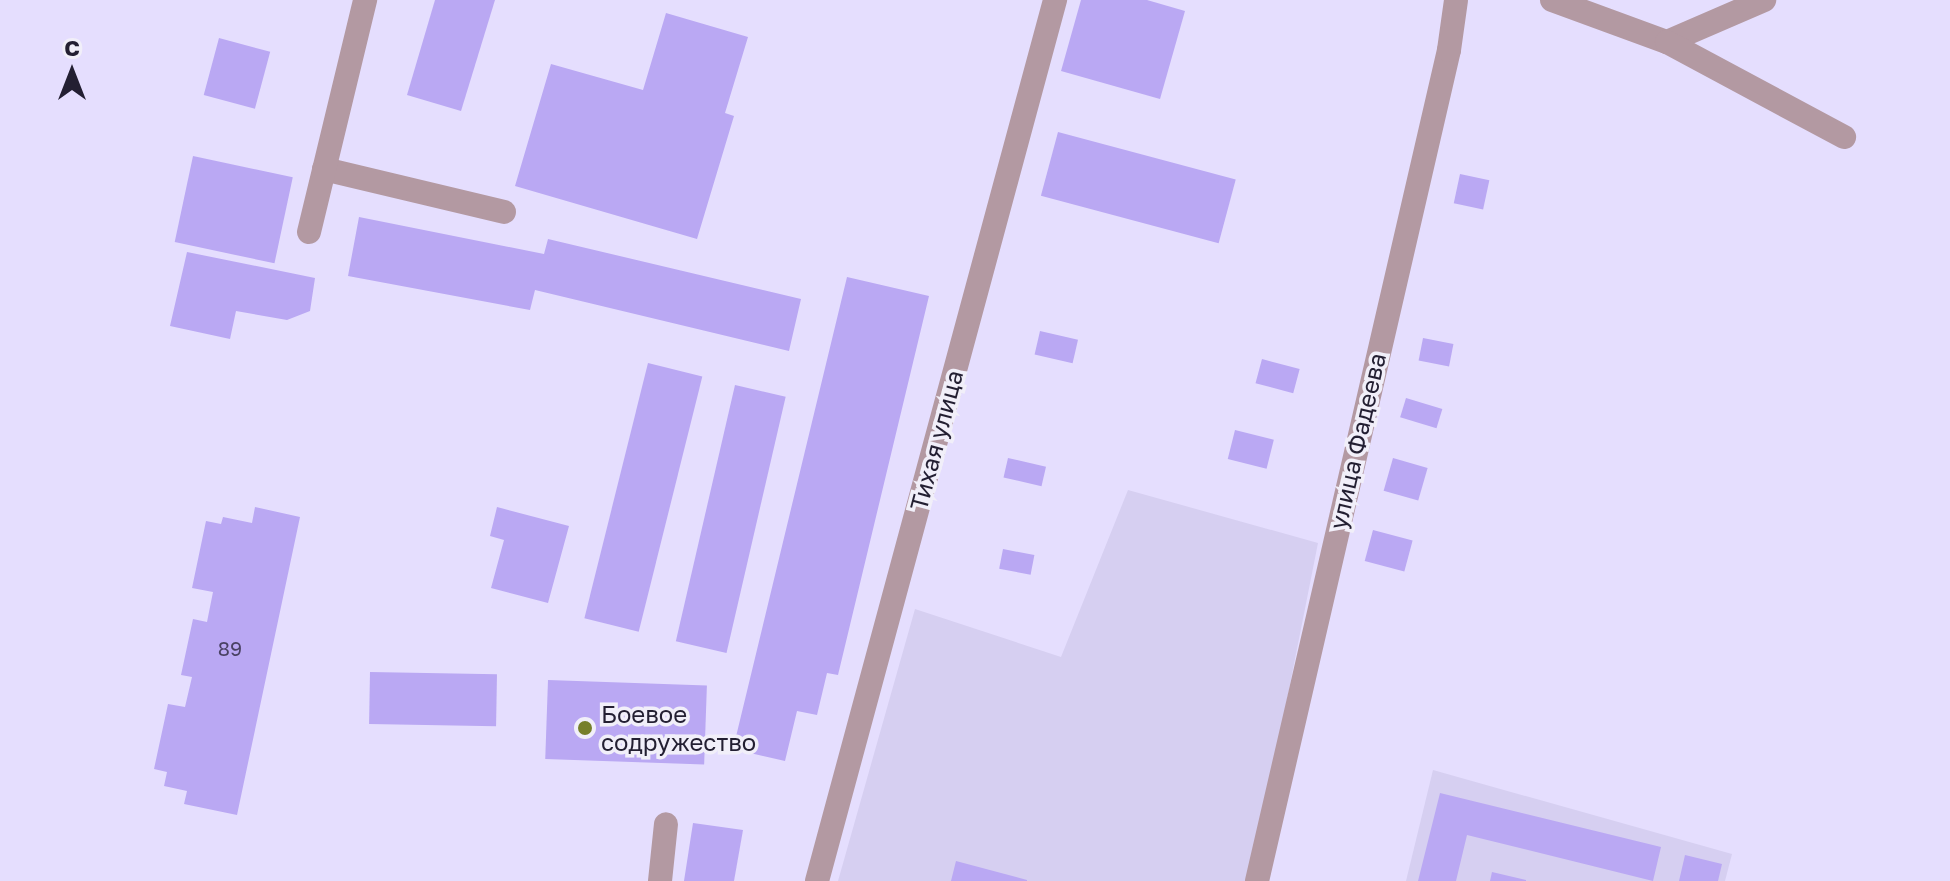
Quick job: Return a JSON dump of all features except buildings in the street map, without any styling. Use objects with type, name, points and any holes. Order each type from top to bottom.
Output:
[{"type":"lane","points":[[309,232],[365,0]]},
{"type":"lane","name":"Тихая улица","points":[[817,881],[1055,0]]},
{"type":"lane","name":"улица Фадеева","points":[[1257,881],[1449,50],[1456,0]]},
{"type":"lane","points":[[1552,0],[1667,42],[1844,137]]},
{"type":"lane","points":[[1667,42],[1764,0]]},
{"type":"lane","points":[[324,169],[504,212]]},
{"type":"lane","points":[[660,881],[666,824]]},
{"type":"shaded area","points":[[1128,490],[1318,543],[1251,881],[838,881],[915,609],[1061,657]]},
{"type":"shaded area","points":[[1433,770],[1732,854],[1725,881],[1406,881]]},
{"type":"place","name":"Боевое содружество","points":[[585,728]]}]
